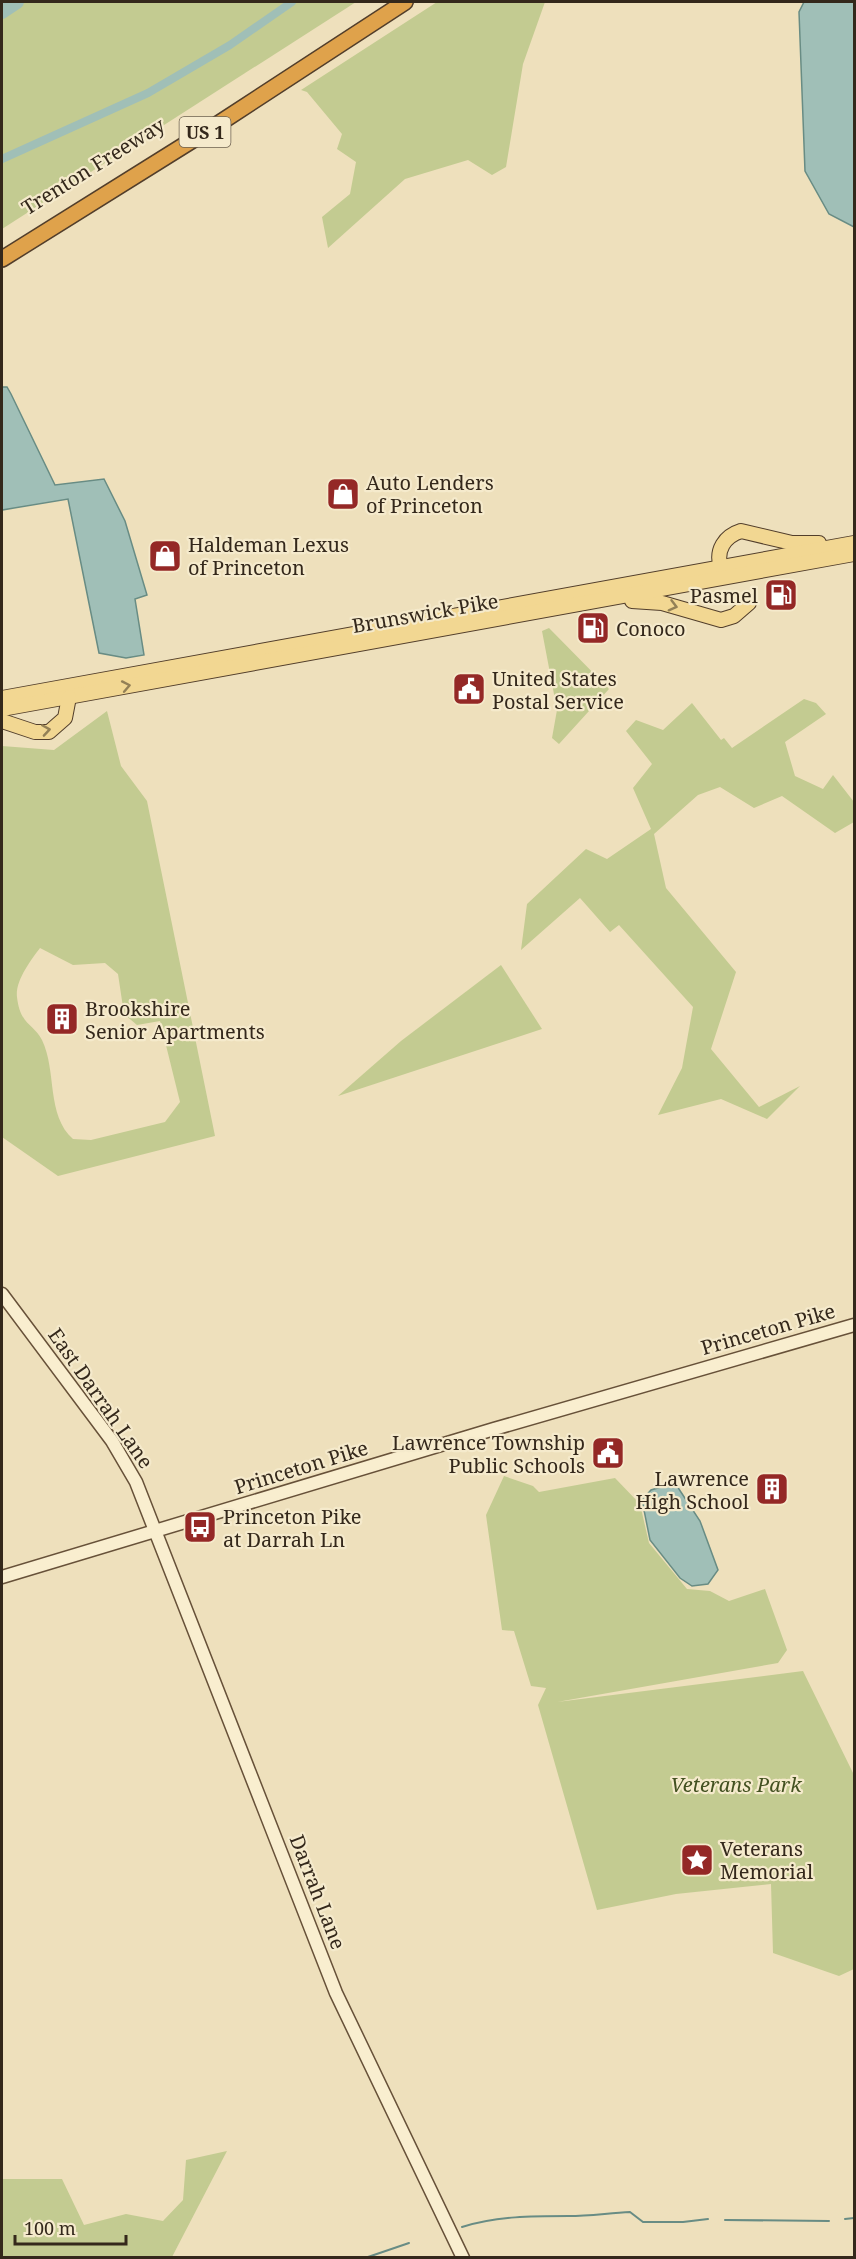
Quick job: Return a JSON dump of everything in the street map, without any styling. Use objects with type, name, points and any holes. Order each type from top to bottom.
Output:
[{"type":"highway","name":"Trenton Freeway","points":[[2,247],[187,132],[387,2]]},
{"type":"highway","name":"Trenton Freeway","points":[[2,259],[215,126],[405,2]]},
{"type":"main road","points":[[721,568],[720,554],[724,541],[741,531],[792,543],[855,542]]},
{"type":"main road","name":"Brunswick Pike","points":[[2,709],[61,690],[855,542]]},
{"type":"main road","name":"Brunswick Pike","points":[[2,698],[594,602],[855,554]]},
{"type":"main road","points":[[594,602],[662,603],[721,620],[734,616],[749,603]]},
{"type":"main road","points":[[2,721],[35,732],[49,732],[55,729],[65,718],[61,690]]},
{"type":"street","name":"East Darrah Lane","points":[[2,1294],[112,1442],[136,1482],[158,1532]]},
{"type":"street","name":"Princeton Pike","points":[[2,1577],[158,1532],[500,1427],[855,1325]]},
{"type":"street","name":"Darrah Lane","points":[[158,1532],[333,1985],[463,2258]]},
{"type":"green space","points":[[2,2],[356,2],[2,229]]},
{"type":"green space","points":[[437,2],[545,2],[523,64],[506,167],[492,175],[468,160],[405,179],[328,248],[322,217],[350,194],[356,162],[337,149],[342,134],[307,92],[301,90]]},
{"type":"green space","points":[[549,628],[609,689],[559,744],[552,738],[557,710],[542,631]]},
{"type":"green space","points":[[804,699],[816,703],[826,714],[785,742],[795,776],[823,789],[833,775],[854,802],[854,822],[835,833],[782,796],[754,808],[720,787],[698,795],[654,834],[666,888],[736,972],[711,1049],[759,1107],[800,1086],[767,1119],[721,1099],[658,1115],[682,1068],[693,1007],[619,925],[610,932],[580,898],[521,950],[527,904],[586,849],[607,859],[651,829],[633,788],[652,764],[626,731],[636,720],[663,730],[692,703],[721,740],[724,738],[732,748]]},
{"type":"green space","points":[[107,711],[121,766],[147,801],[215,1136],[58,1176],[2,1137],[2,746],[54,750]],"holes":[[[40,948],[73,965],[105,963],[118,974],[124,1014],[137,1025],[160,1021],[180,1102],[165,1122],[91,1140],[73,1139],[65,1129],[55,1105],[47,1052],[39,1035],[21,1013],[17,991],[24,971]]]},
{"type":"green space","points":[[501,965],[542,1029],[338,1096],[401,1041]]},
{"type":"green space","name":"Veterans Park","points":[[504,1476],[533,1486],[539,1492],[615,1478],[640,1504],[649,1543],[687,1589],[710,1591],[729,1601],[765,1589],[787,1650],[778,1663],[557,1702],[803,1671],[854,1775],[854,1969],[839,1976],[773,1953],[771,1884],[676,1894],[597,1910],[538,1705],[546,1688],[531,1686],[514,1631],[502,1630],[486,1515]]},
{"type":"green space","points":[[227,2151],[172,2257],[2,2257],[2,2179],[62,2179],[84,2225],[126,2214],[163,2221],[183,2200],[186,2160]]},
{"type":"water","points":[[804,2],[854,2],[854,227],[829,214],[805,171],[799,12]]},
{"type":"water","points":[[2,387],[7,387],[11,394],[55,485],[104,479],[125,521],[147,595],[135,599],[144,655],[126,658],[99,653],[68,499],[2,510]]},
{"type":"water","points":[[675,1483],[700,1521],[718,1570],[708,1584],[692,1586],[680,1578],[650,1540],[642,1500],[651,1490]]},
{"type":"waterway","points":[[2,12],[17,2]]},
{"type":"waterway","points":[[2,159],[148,93],[230,45],[292,2]]},
{"type":"waterway","points":[[462,2227],[515,2217],[630,2212],[643,2222],[683,2222],[708,2219]]},
{"type":"waterway","points":[[845,2219],[854,2218]]},
{"type":"waterway","points":[[725,2220],[829,2221]]},
{"type":"waterway","points":[[365,2258],[409,2243]]},
{"type":"place","name":"Auto Lenders of Princeton","points":[[343,494]]},
{"type":"place","name":"Haldeman Lexus of Princeton","points":[[165,556]]},
{"type":"place","name":"Pasmel","points":[[781,595]]},
{"type":"place","name":"Conoco","points":[[593,628]]},
{"type":"place","name":"United States Postal Service","points":[[469,689]]},
{"type":"place","name":"Brookshire Senior Apartments","points":[[62,1019]]},
{"type":"place","name":"Lawrence Township Public Schools","points":[[608,1453]]},
{"type":"place","name":"Lawrence High School","points":[[772,1489]]},
{"type":"place","name":"Princeton Pike at Darrah Ln","points":[[200,1527]]},
{"type":"place","name":"Veterans Memorial","points":[[697,1860]]}]
